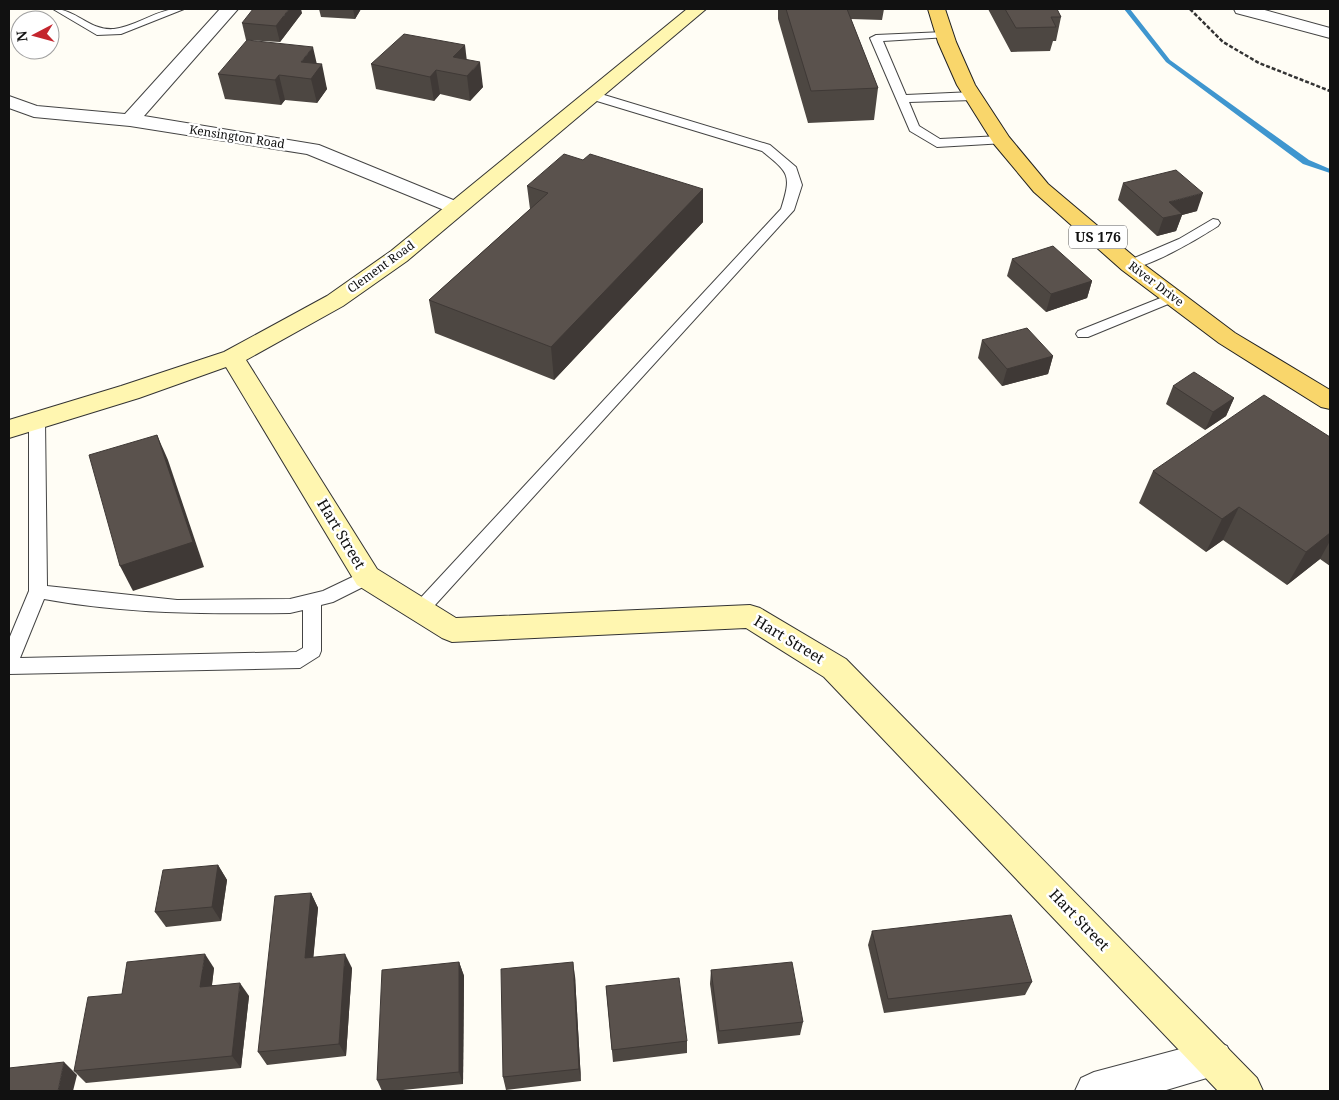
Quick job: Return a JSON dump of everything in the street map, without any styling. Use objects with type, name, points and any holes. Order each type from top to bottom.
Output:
[{"type":"main road","name":"River Drive","points":[[936,9],[944,35],[973,96],[1001,140],[1041,188],[1130,265],[1227,338],[1330,401]]},
{"type":"street","points":[[130,120],[229,9]]},
{"type":"street","name":"Clement Road","points":[[9,429],[130,392],[232,357],[335,301],[399,256],[590,95],[697,9]]},
{"type":"street","points":[[1242,9],[1330,33]]},
{"type":"street","name":"Kensington Road","points":[[9,102],[34,111],[130,120],[312,149],[456,208]]},
{"type":"street","name":"Hart Street","points":[[232,357],[367,578],[452,630],[750,616],[835,668],[1244,1091]]},
{"type":"street","points":[[1094,1091],[1214,1059]]},
{"type":"lane","points":[[58,9],[97,32],[117,32],[179,9]]},
{"type":"lane","points":[[944,35],[876,38],[914,128],[937,143],[1001,140]]},
{"type":"lane","points":[[420,610],[787,210],[795,185],[790,167],[766,148],[590,95]]},
{"type":"lane","points":[[902,100],[973,96]]},
{"type":"lane","points":[[1130,265],[1184,242],[1213,224]]},
{"type":"lane","points":[[1083,334],[1173,297]]},
{"type":"lane","points":[[9,661],[38,591],[37,420]]},
{"type":"lane","points":[[38,591],[71,597],[177,607],[290,606],[327,597],[367,578]]},
{"type":"lane","points":[[9,666],[300,660],[312,651],[312,601]]},
{"type":"path","points":[[1190,9],[1224,42],[1259,63],[1330,91]]},
{"type":"building","points":[[253,9],[289,9],[276,26],[242,23]]},
{"type":"building","points":[[786,9],[847,9],[878,88],[811,91]]},
{"type":"building","points":[[1005,9],[1057,9],[1061,17],[1051,17],[1056,27],[1016,28]]},
{"type":"building","points":[[404,34],[465,45],[453,57],[480,62],[467,76],[436,70],[430,77],[371,64]]},
{"type":"building","points":[[247,40],[313,47],[301,62],[322,64],[311,79],[279,75],[275,80],[218,74]]},
{"type":"building","points":[[564,154],[583,160],[590,154],[703,189],[551,347],[429,300],[548,193],[527,186]]},
{"type":"building","points":[[1176,170],[1203,193],[1169,202],[1182,214],[1163,218],[1123,183]]},
{"type":"building","points":[[1053,246],[1092,281],[1051,294],[1012,259]]},
{"type":"building","points":[[1027,328],[1053,356],[1007,369],[982,340]]},
{"type":"building","points":[[1194,372],[1234,398],[1213,412],[1173,386]]},
{"type":"building","points":[[1264,395],[1330,437],[1330,533],[1306,552],[1239,507],[1222,519],[1153,471]]},
{"type":"building","points":[[157,435],[193,542],[120,566],[89,455]]},
{"type":"building","points":[[218,865],[212,907],[155,912],[163,870]]},
{"type":"building","points":[[311,893],[305,958],[345,954],[339,1044],[258,1052],[275,896]]},
{"type":"building","points":[[1011,915],[1032,982],[888,999],[872,931]]},
{"type":"building","points":[[205,954],[200,987],[240,983],[232,1056],[74,1071],[88,997],[122,994],[127,962]]},
{"type":"building","points":[[459,962],[459,1072],[377,1080],[382,970]]},
{"type":"building","points":[[573,962],[579,1069],[503,1077],[501,969]]},
{"type":"building","points":[[792,962],[803,1022],[719,1031],[711,970]]},
{"type":"building","points":[[679,978],[687,1041],[612,1050],[606,986]]},
{"type":"building","points":[[64,1062],[58,1091],[9,1091],[9,1068]]},
{"type":"waterway","points":[[1127,9],[1168,61],[1306,162],[1330,171]]}]
